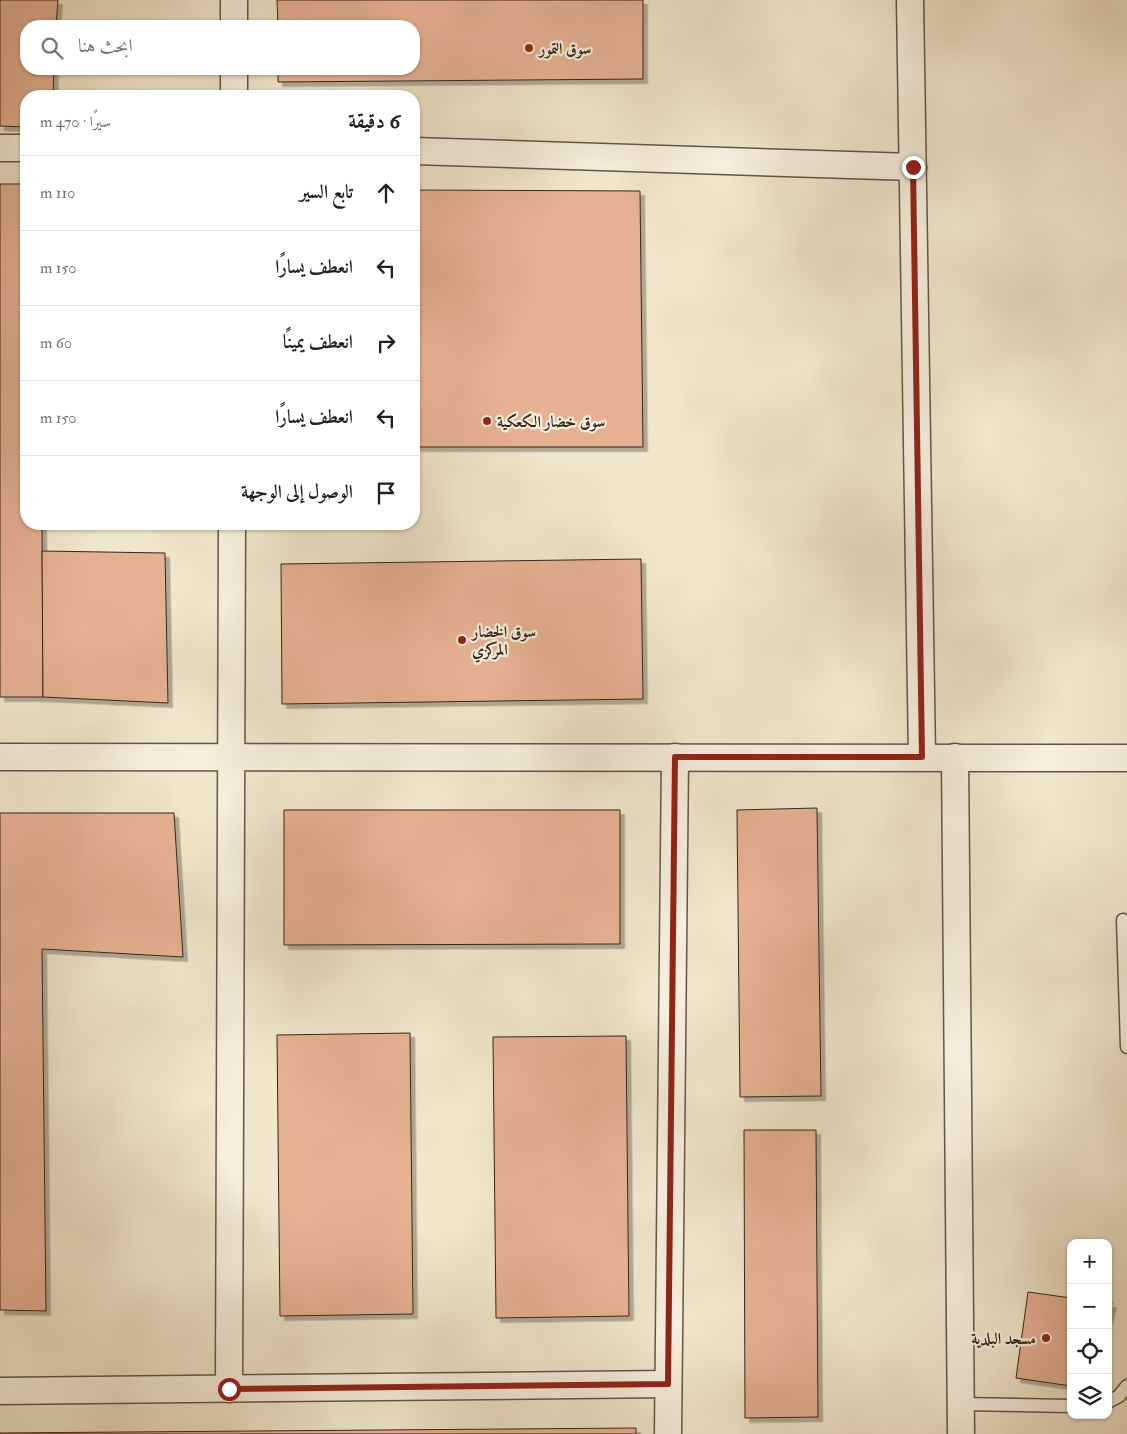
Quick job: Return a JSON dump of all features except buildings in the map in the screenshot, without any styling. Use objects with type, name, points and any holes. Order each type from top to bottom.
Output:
[{"type":"street","points":[[234,0],[234,20]]},
{"type":"street","points":[[910,0],[922,757]]},
{"type":"street","points":[[234,75],[234,90]]},
{"type":"street","points":[[0,148],[20,148]]},
{"type":"street","points":[[420,151],[913,167]]},
{"type":"street","points":[[229,1389],[232,530]]},
{"type":"street","points":[[0,757],[1127,758]]},
{"type":"street","points":[[668,1434],[675,757]]},
{"type":"street","points":[[954,757],[961,1434]]},
{"type":"street","points":[[0,1391],[668,1384]]},
{"type":"lane","points":[[1123,920],[1127,1046]]},
{"type":"lane","points":[[1112,1400],[1119,1396],[1127,1386]]},
{"type":"lane","points":[[960,1404],[1067,1406]]},
{"type":"place","name":"سوق التمور","points":[[529,48]]},
{"type":"place","name":"سوق خضار الكعكية","points":[[487,421]]},
{"type":"place","name":"سوق الخضار المركزي","points":[[462,640]]},
{"type":"place","name":"مسجد البلدية","points":[[1046,1338]]},
{"type":"route","points":[[229,1389],[668,1384],[675,757],[922,757],[913,167]]}]
